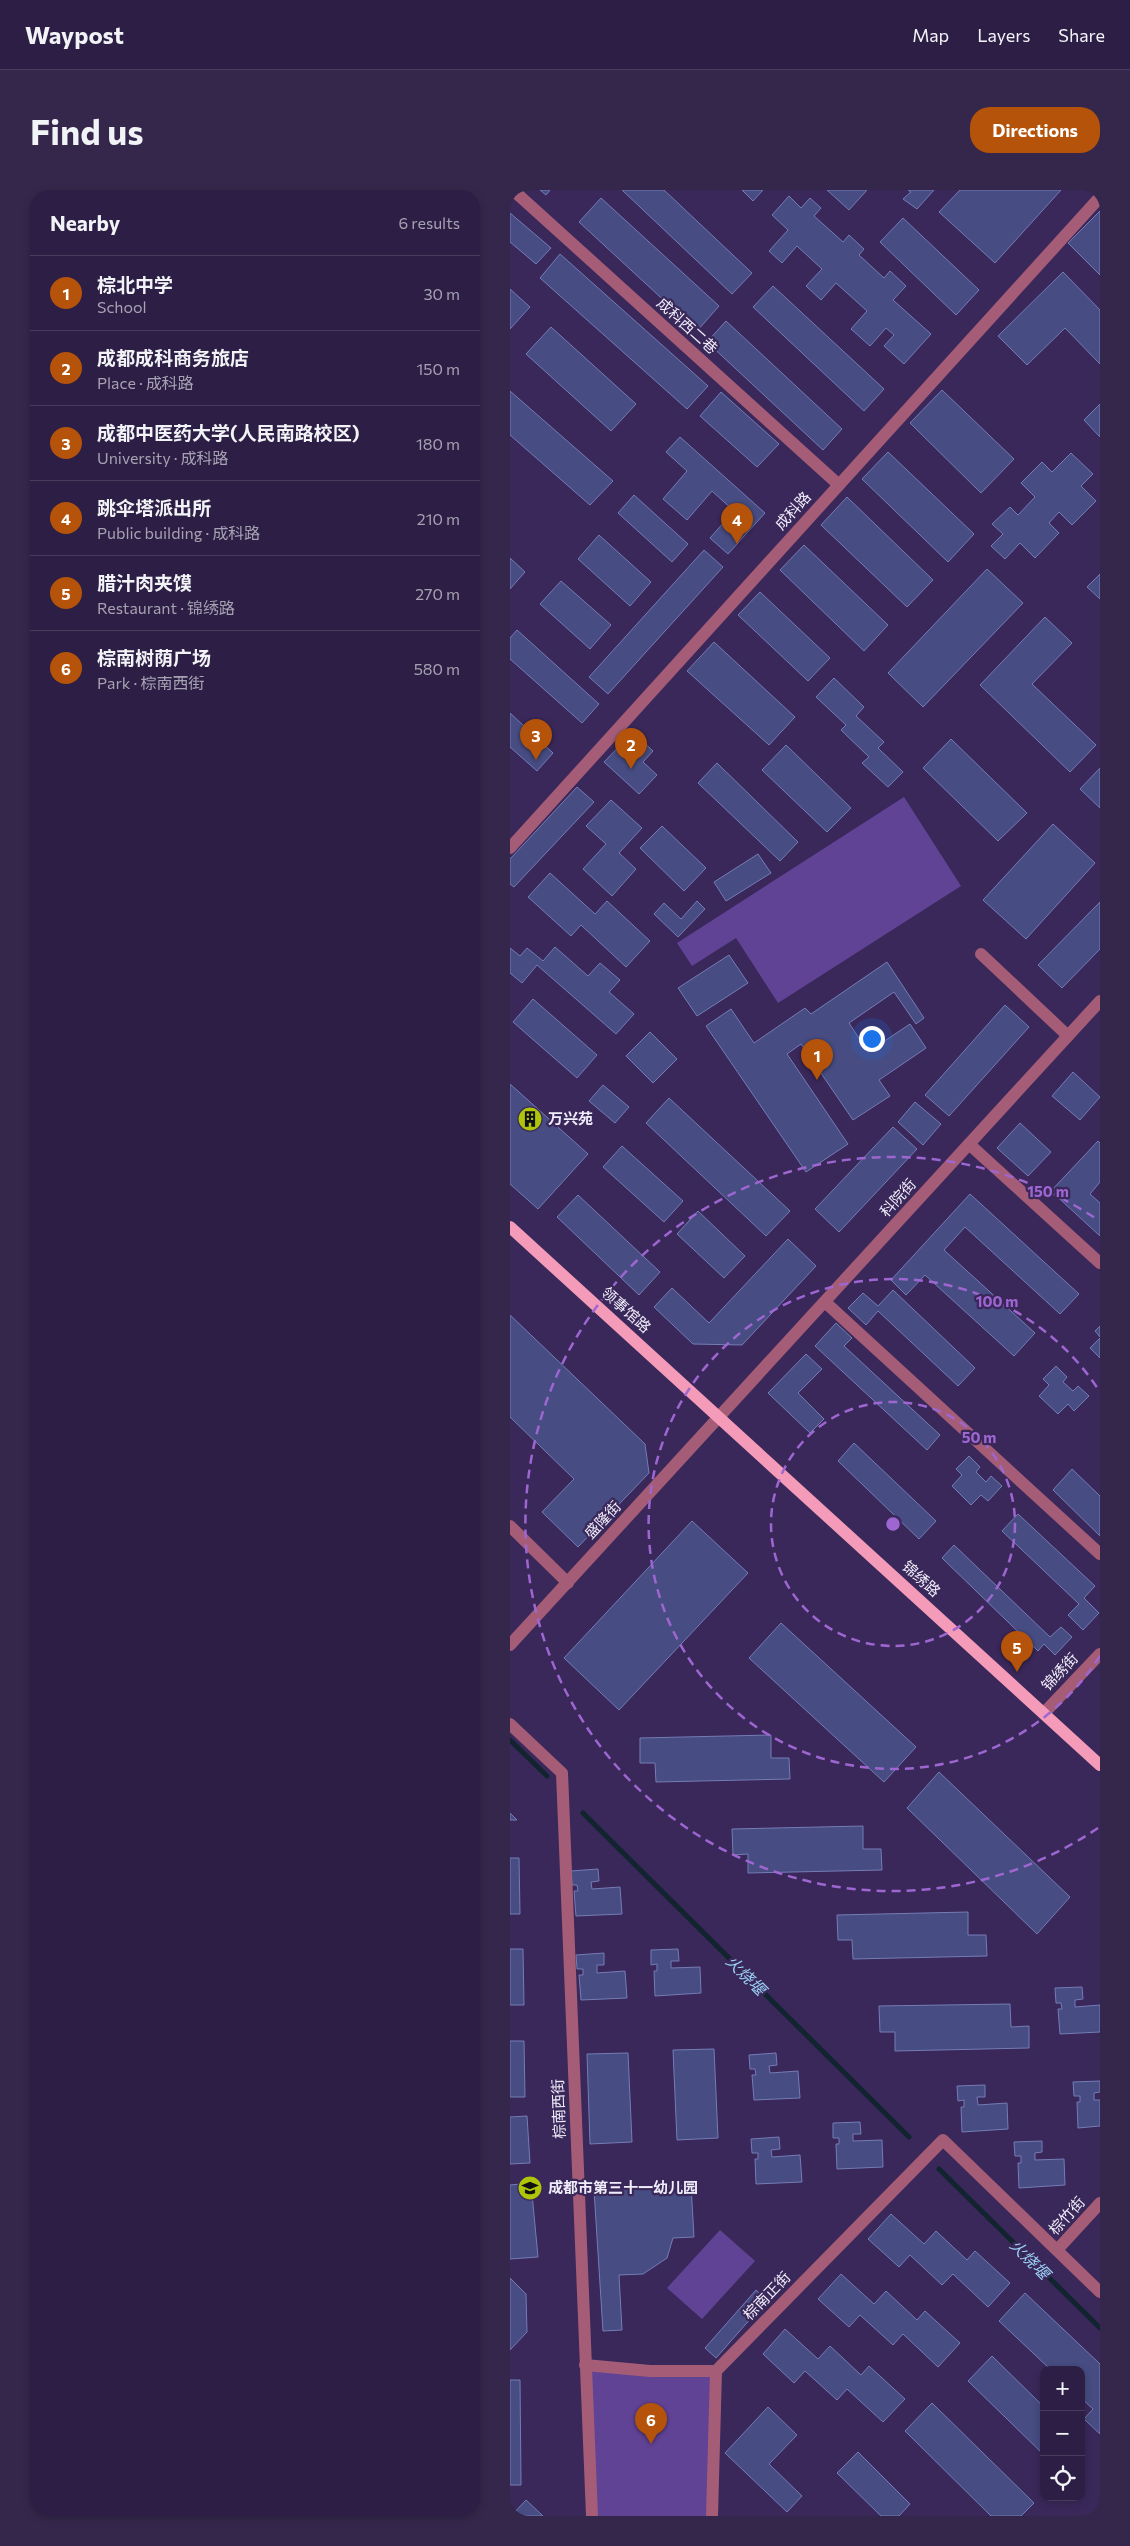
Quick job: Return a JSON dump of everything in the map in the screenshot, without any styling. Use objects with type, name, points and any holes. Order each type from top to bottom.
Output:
[{"type":"main road","name":"领事馆路","points":[[510,1227],[720,1416]]},
{"type":"main road","name":"锦绣路","points":[[720,1416],[1100,1765]]},
{"type":"street","name":"成科西二巷","points":[[513,190],[839,485]]},
{"type":"street","name":"成科路","points":[[510,848],[1100,196]]},
{"type":"street","points":[[981,954],[1068,1036]]},
{"type":"street","name":"科院街","points":[[720,1416],[1100,1001]]},
{"type":"street","points":[[969,1144],[1100,1263]]},
{"type":"street","points":[[825,1302],[1100,1554]]},
{"type":"street","name":"盛隆街","points":[[510,1645],[720,1416]]},
{"type":"street","points":[[510,1526],[568,1583]]},
{"type":"street","name":"锦绣街","points":[[1044,1713],[1100,1654]]},
{"type":"street","name":"棕南西街","points":[[510,1724],[562,1773],[592,2516]]},
{"type":"street","name":"棕南正街","points":[[716,2371],[943,2140],[1057,2250]]},
{"type":"street","name":"棕竹街","points":[[1057,2250],[1100,2203]]},
{"type":"street","points":[[1057,2250],[1100,2292]]},
{"type":"street","points":[[585,2365],[650,2371],[716,2371],[712,2516]]},
{"type":"shaded area","points":[[904,797],[961,886],[778,1003],[736,938],[692,966],[677,943]]},
{"type":"shaded area","points":[[720,2230],[755,2261],[702,2319],[667,2288]]},
{"type":"shaded area","points":[[585,2365],[716,2371],[712,2516],[592,2516]]},
{"type":"building","points":[[540,190],[550,190],[546,195]]},
{"type":"building","points":[[622,190],[664,190],[752,273],[732,294]]},
{"type":"building","points":[[742,190],[763,190],[753,201]]},
{"type":"building","points":[[827,190],[867,190],[849,210]]},
{"type":"building","points":[[908,190],[934,190],[917,209],[903,199],[911,192]]},
{"type":"building","points":[[960,190],[1061,190],[995,263],[939,212]]},
{"type":"building","points":[[789,196],[801,208],[810,198],[821,208],[814,216],[843,242],[849,235],[864,249],[859,255],[884,278],[890,271],[906,286],[893,300],[931,334],[904,364],[884,346],[894,335],[886,328],[870,346],[851,329],[867,311],[836,283],[821,300],[806,286],[822,269],[797,246],[782,263],[769,251],[788,230],[772,215]]},
{"type":"building","points":[[601,198],[719,306],[697,331],[579,222]]},
{"type":"building","points":[[1100,211],[1100,275],[1068,243]]},
{"type":"building","points":[[510,213],[551,248],[536,264],[510,242]]},
{"type":"building","points":[[903,218],[979,290],[956,315],[880,242]]},
{"type":"building","points":[[560,254],[708,386],[687,409],[540,278]]},
{"type":"building","points":[[1063,272],[1100,310],[1100,364],[1065,328],[1027,365],[998,336]]},
{"type":"building","points":[[773,286],[884,389],[864,411],[753,307]]},
{"type":"building","points":[[510,289],[530,307],[510,329]]},
{"type":"building","points":[[726,321],[842,429],[823,450],[707,342]]},
{"type":"building","points":[[551,327],[636,404],[611,431],[526,354]]},
{"type":"building","points":[[942,390],[1014,459],[981,493],[910,423]]},
{"type":"building","points":[[510,391],[613,481],[590,505],[510,435]]},
{"type":"building","points":[[721,392],[779,444],[757,467],[700,416]]},
{"type":"building","points":[[1100,404],[1100,437],[1084,420]]},
{"type":"building","points":[[680,437],[765,513],[728,554],[710,538],[734,511],[712,491],[687,520],[663,499],[687,471],[666,452]]},
{"type":"building","points":[[888,452],[974,534],[948,562],[862,479]]},
{"type":"building","points":[[1071,453],[1093,474],[1081,486],[1096,501],[1072,525],[1059,512],[1049,523],[1059,533],[1035,558],[1020,543],[1005,559],[991,546],[1003,534],[992,524],[1010,507],[1018,515],[1035,497],[1021,483],[1042,462],[1052,472]]},
{"type":"building","points":[[634,495],[688,544],[672,562],[618,513]]},
{"type":"building","points":[[847,497],[933,580],[907,607],[821,525]]},
{"type":"building","points":[[599,535],[651,582],[630,606],[578,559]]},
{"type":"building","points":[[804,545],[888,625],[864,651],[780,570]]},
{"type":"building","points":[[704,550],[723,567],[608,694],[589,677]]},
{"type":"building","points":[[510,558],[525,572],[510,589]]},
{"type":"building","points":[[987,569],[1023,603],[923,707],[888,673]]},
{"type":"building","points":[[1100,574],[1100,599],[1087,587]]},
{"type":"building","points":[[561,581],[611,625],[590,649],[540,604]]},
{"type":"building","points":[[760,592],[830,658],[808,681],[738,615]]},
{"type":"building","points":[[1045,617],[1072,643],[1032,684],[1096,745],[1070,772],[980,685]]},
{"type":"building","points":[[517,630],[599,704],[582,723],[510,659],[510,638]]},
{"type":"building","points":[[714,642],[795,717],[769,745],[687,671]]},
{"type":"building","points":[[834,678],[864,707],[856,716],[884,742],[878,748],[903,772],[888,787],[862,763],[869,757],[841,730],[846,725],[816,697]]},
{"type":"building","points":[[510,713],[553,753],[537,771],[510,747]]},
{"type":"building","points":[[633,732],[653,751],[643,762],[657,775],[639,794],[604,762]]},
{"type":"building","points":[[951,739],[1027,813],[998,841],[923,768]]},
{"type":"building","points":[[786,745],[851,808],[827,832],[762,770]]},
{"type":"building","points":[[717,763],[798,842],[780,861],[698,783]]},
{"type":"building","points":[[1100,768],[1100,808],[1080,789]]},
{"type":"building","points":[[577,787],[594,802],[514,887],[510,884],[510,859]]},
{"type":"building","points":[[611,800],[642,828],[619,853],[636,869],[612,896],[583,869],[606,844],[586,826]]},
{"type":"building","points":[[1053,824],[1095,863],[1026,939],[983,900]]},
{"type":"building","points":[[662,826],[706,868],[684,891],[640,848]]},
{"type":"building","points":[[758,854],[771,873],[726,901],[714,882]]},
{"type":"building","points":[[550,873],[595,914],[607,901],[650,941],[626,967],[581,925],[571,936],[528,897]]},
{"type":"building","points":[[697,901],[705,909],[678,937],[654,914],[664,903],[681,919]]},
{"type":"building","points":[[1100,902],[1100,949],[1062,988],[1038,965]]},
{"type":"building","points":[[555,947],[588,976],[600,963],[620,980],[609,992],[634,1014],[616,1034],[537,965],[522,983],[510,973],[510,948],[520,956],[527,948],[543,961]]},
{"type":"building","points":[[729,955],[748,983],[697,1016],[678,988]]},
{"type":"building","points":[[887,962],[924,1018],[916,1024],[894,992],[849,1023],[868,1052],[910,1024],[926,1048],[879,1080],[890,1096],[853,1120],[801,1044],[787,1054],[848,1144],[806,1172],[706,1026],[731,1009],[754,1043],[805,1008],[811,1014]]},
{"type":"building","points":[[533,999],[597,1055],[577,1078],[513,1022]]},
{"type":"building","points":[[1005,1005],[1029,1027],[949,1116],[925,1095]]},
{"type":"building","points":[[650,1032],[677,1059],[653,1083],[626,1056]]},
{"type":"building","points":[[1073,1072],[1100,1097],[1080,1120],[1052,1096]]},
{"type":"building","name":"万兴苑","points":[[510,1084],[588,1154],[538,1209],[510,1184]]},
{"type":"building","points":[[603,1085],[629,1107],[615,1123],[589,1101]]},
{"type":"building","points":[[669,1098],[790,1211],[766,1236],[646,1123]]},
{"type":"building","points":[[915,1102],[941,1124],[923,1145],[898,1122]]},
{"type":"building","points":[[1020,1123],[1051,1152],[1028,1176],[997,1148]]},
{"type":"building","points":[[893,1127],[917,1149],[839,1232],[815,1209]]},
{"type":"building","points":[[1098,1141],[1100,1143],[1100,1182],[1090,1194],[1100,1203],[1100,1236],[1051,1191]]},
{"type":"building","points":[[622,1146],[683,1201],[664,1222],[603,1167]]},
{"type":"building","points":[[970,1194],[1079,1294],[1060,1314],[965,1227],[944,1250],[1035,1333],[1014,1356],[925,1275],[906,1295],[891,1280]]},
{"type":"building","points":[[578,1195],[660,1272],[639,1295],[557,1217]]},
{"type":"building","points":[[698,1211],[745,1256],[724,1278],[677,1234]]},
{"type":"building","points":[[788,1239],[816,1266],[742,1345],[693,1344],[654,1307],[672,1288],[709,1323]]},
{"type":"building","points":[[893,1290],[975,1368],[958,1386],[878,1311],[866,1325],[848,1308],[863,1293],[878,1306]]},
{"type":"building","points":[[510,1315],[645,1444],[649,1473],[578,1547],[542,1512],[574,1479],[510,1417]]},
{"type":"building","points":[[836,1323],[852,1338],[844,1346],[940,1435],[927,1450],[815,1346]]},
{"type":"building","points":[[1100,1326],[1100,1337],[1095,1331]]},
{"type":"building","points":[[1100,1338],[1100,1358],[1090,1348]]},
{"type":"building","points":[[806,1354],[822,1369],[798,1393],[824,1419],[810,1433],[768,1393]]},
{"type":"building","points":[[1056,1366],[1067,1377],[1063,1382],[1073,1391],[1078,1386],[1089,1396],[1074,1411],[1068,1404],[1058,1414],[1039,1396],[1049,1385],[1043,1379]]},
{"type":"building","points":[[854,1443],[936,1521],[919,1539],[838,1461]]},
{"type":"building","points":[[969,1456],[980,1467],[976,1472],[986,1482],[991,1476],[1002,1486],[988,1501],[981,1495],[971,1505],[952,1486],[962,1475],[956,1469]]},
{"type":"building","points":[[1072,1469],[1100,1496],[1100,1536],[1053,1490]]},
{"type":"building","points":[[1018,1514],[1095,1586],[1084,1598],[1099,1613],[1083,1630],[1068,1615],[1079,1604],[1002,1531]]},
{"type":"building","points":[[692,1521],[748,1573],[619,1710],[564,1658]]},
{"type":"building","points":[[954,1545],[1050,1637],[1061,1627],[1072,1637],[1055,1655],[1044,1644],[1038,1651],[942,1558]]},
{"type":"building","points":[[781,1623],[916,1747],[884,1782],[749,1658]]},
{"type":"building","points":[[771,1735],[771,1758],[789,1758],[790,1779],[656,1782],[655,1763],[640,1763],[640,1738]]},
{"type":"building","points":[[939,1772],[1070,1897],[1037,1934],[907,1808]]},
{"type":"building","points":[[510,1813],[517,1820],[510,1820]]},
{"type":"building","points":[[863,1826],[863,1849],[881,1849],[882,1870],[748,1873],[748,1854],[733,1855],[732,1829]]},
{"type":"building","points":[[510,1858],[519,1858],[520,1914],[510,1914]]},
{"type":"building","points":[[598,1869],[599,1881],[591,1882],[592,1889],[620,1887],[622,1914],[576,1916],[574,1891],[578,1891],[577,1885],[572,1885],[571,1871]]},
{"type":"building","points":[[968,1912],[968,1935],[986,1935],[987,1956],[853,1959],[852,1940],[838,1940],[837,1915]]},
{"type":"building","points":[[510,1949],[523,1949],[524,2005],[510,2005]]},
{"type":"building","points":[[678,1949],[679,1961],[671,1961],[671,1968],[700,1967],[701,1993],[655,1996],[654,1971],[657,1971],[657,1964],[651,1965],[651,1950]]},
{"type":"building","points":[[604,1953],[604,1965],[597,1965],[597,1973],[625,1971],[627,1998],[581,2000],[579,1975],[583,1975],[583,1969],[577,1969],[576,1955]]},
{"type":"building","points":[[1082,1987],[1083,1999],[1075,2000],[1075,2007],[1100,2005],[1100,2032],[1060,2034],[1058,2009],[1062,2009],[1061,2003],[1056,2003],[1055,1988]]},
{"type":"building","points":[[1010,2004],[1011,2027],[1029,2026],[1029,2048],[895,2051],[895,2032],[880,2032],[879,2006]]},
{"type":"building","points":[[510,2041],[524,2041],[525,2097],[510,2097]]},
{"type":"building","points":[[714,2049],[718,2138],[677,2140],[673,2050]]},
{"type":"building","points":[[628,2053],[632,2142],[590,2144],[587,2054]]},
{"type":"building","points":[[776,2053],[777,2065],[769,2066],[770,2073],[798,2071],[800,2098],[754,2100],[752,2075],[756,2075],[755,2069],[750,2069],[749,2055]]},
{"type":"building","points":[[1100,2081],[1100,2092],[1094,2093],[1094,2100],[1100,2100],[1100,2126],[1078,2128],[1077,2102],[1080,2102],[1080,2096],[1074,2096],[1073,2082]]},
{"type":"building","points":[[985,2085],[985,2097],[977,2097],[978,2105],[1007,2103],[1008,2129],[962,2132],[961,2107],[964,2107],[964,2100],[958,2101],[957,2086]]},
{"type":"building","points":[[527,2116],[530,2163],[510,2164],[510,2117]]},
{"type":"building","points":[[860,2122],[861,2134],[853,2134],[853,2141],[882,2140],[883,2167],[837,2169],[836,2144],[839,2144],[839,2138],[833,2138],[833,2123]]},
{"type":"building","points":[[779,2137],[780,2149],[771,2150],[772,2157],[800,2155],[802,2182],[756,2184],[755,2159],[758,2159],[758,2153],[752,2153],[751,2139]]},
{"type":"building","points":[[1042,2141],[1042,2152],[1035,2153],[1035,2160],[1064,2159],[1065,2185],[1019,2188],[1018,2163],[1021,2163],[1021,2156],[1015,2156],[1014,2142]]},
{"type":"building","points":[[531,2183],[538,2257],[510,2259],[510,2185]]},
{"type":"building","points":[[691,2185],[694,2237],[673,2238],[667,2258],[643,2274],[619,2275],[622,2330],[603,2331],[594,2190]]},
{"type":"building","points":[[891,2214],[924,2244],[936,2231],[967,2260],[975,2251],[1010,2283],[988,2307],[953,2274],[942,2285],[910,2255],[899,2267],[868,2239]]},
{"type":"building","points":[[841,2274],[874,2304],[886,2291],[917,2320],[925,2311],[960,2343],[938,2367],[903,2334],[893,2345],[860,2315],[849,2327],[818,2299]]},
{"type":"building","points":[[510,2278],[526,2294],[527,2332],[510,2350]]},
{"type":"building","points":[[756,2290],[767,2300],[716,2358],[705,2348]]},
{"type":"building","points":[[1025,2293],[1100,2364],[1100,2434],[1085,2420],[1093,2409],[1085,2402],[1085,2366],[1047,2366],[999,2321]]},
{"type":"building","points":[[785,2329],[818,2359],[830,2346],[861,2375],[869,2366],[905,2399],[883,2422],[847,2389],[837,2400],[805,2371],[794,2383],[763,2354]]},
{"type":"building","points":[[992,2356],[1040,2403],[1040,2451],[968,2381]]},
{"type":"building","points":[[510,2380],[520,2380],[521,2485],[510,2485]]},
{"type":"building","points":[[932,2403],[1034,2503],[1021,2516],[991,2516],[905,2431]]},
{"type":"building","points":[[768,2407],[797,2435],[769,2464],[802,2496],[787,2512],[725,2453]]},
{"type":"building","points":[[858,2452],[910,2504],[899,2516],[881,2516],[837,2473]]},
{"type":"building","points":[[526,2500],[543,2516],[511,2516]]},
{"type":"building","points":[[1100,2506],[1100,2516],[1091,2516]]},
{"type":"waterway","name":"火烧堰","points":[[510,1740],[547,1776]]},
{"type":"waterway","name":"火烧堰","points":[[583,1813],[909,2137]]},
{"type":"waterway","name":"火烧堰","points":[[939,2169],[1100,2328]]},
{"type":"place","name":"跳伞塔派出所","points":[[737,544]]},
{"type":"place","name":"成都中医药大学(人民南路校区)","points":[[536,760]]},
{"type":"place","name":"成都成科商务旅店","points":[[631,769]]},
{"type":"place","name":"棕北中学","points":[[817,1080]]},
{"type":"place","name":"万兴苑","points":[[530,1119]]},
{"type":"place","name":"腊汁肉夹馍","points":[[1017,1672]]},
{"type":"place","name":"成都市第三十一幼儿园","points":[[530,2188]]},
{"type":"place","name":"棕南树荫广场","points":[[651,2444]]}]
